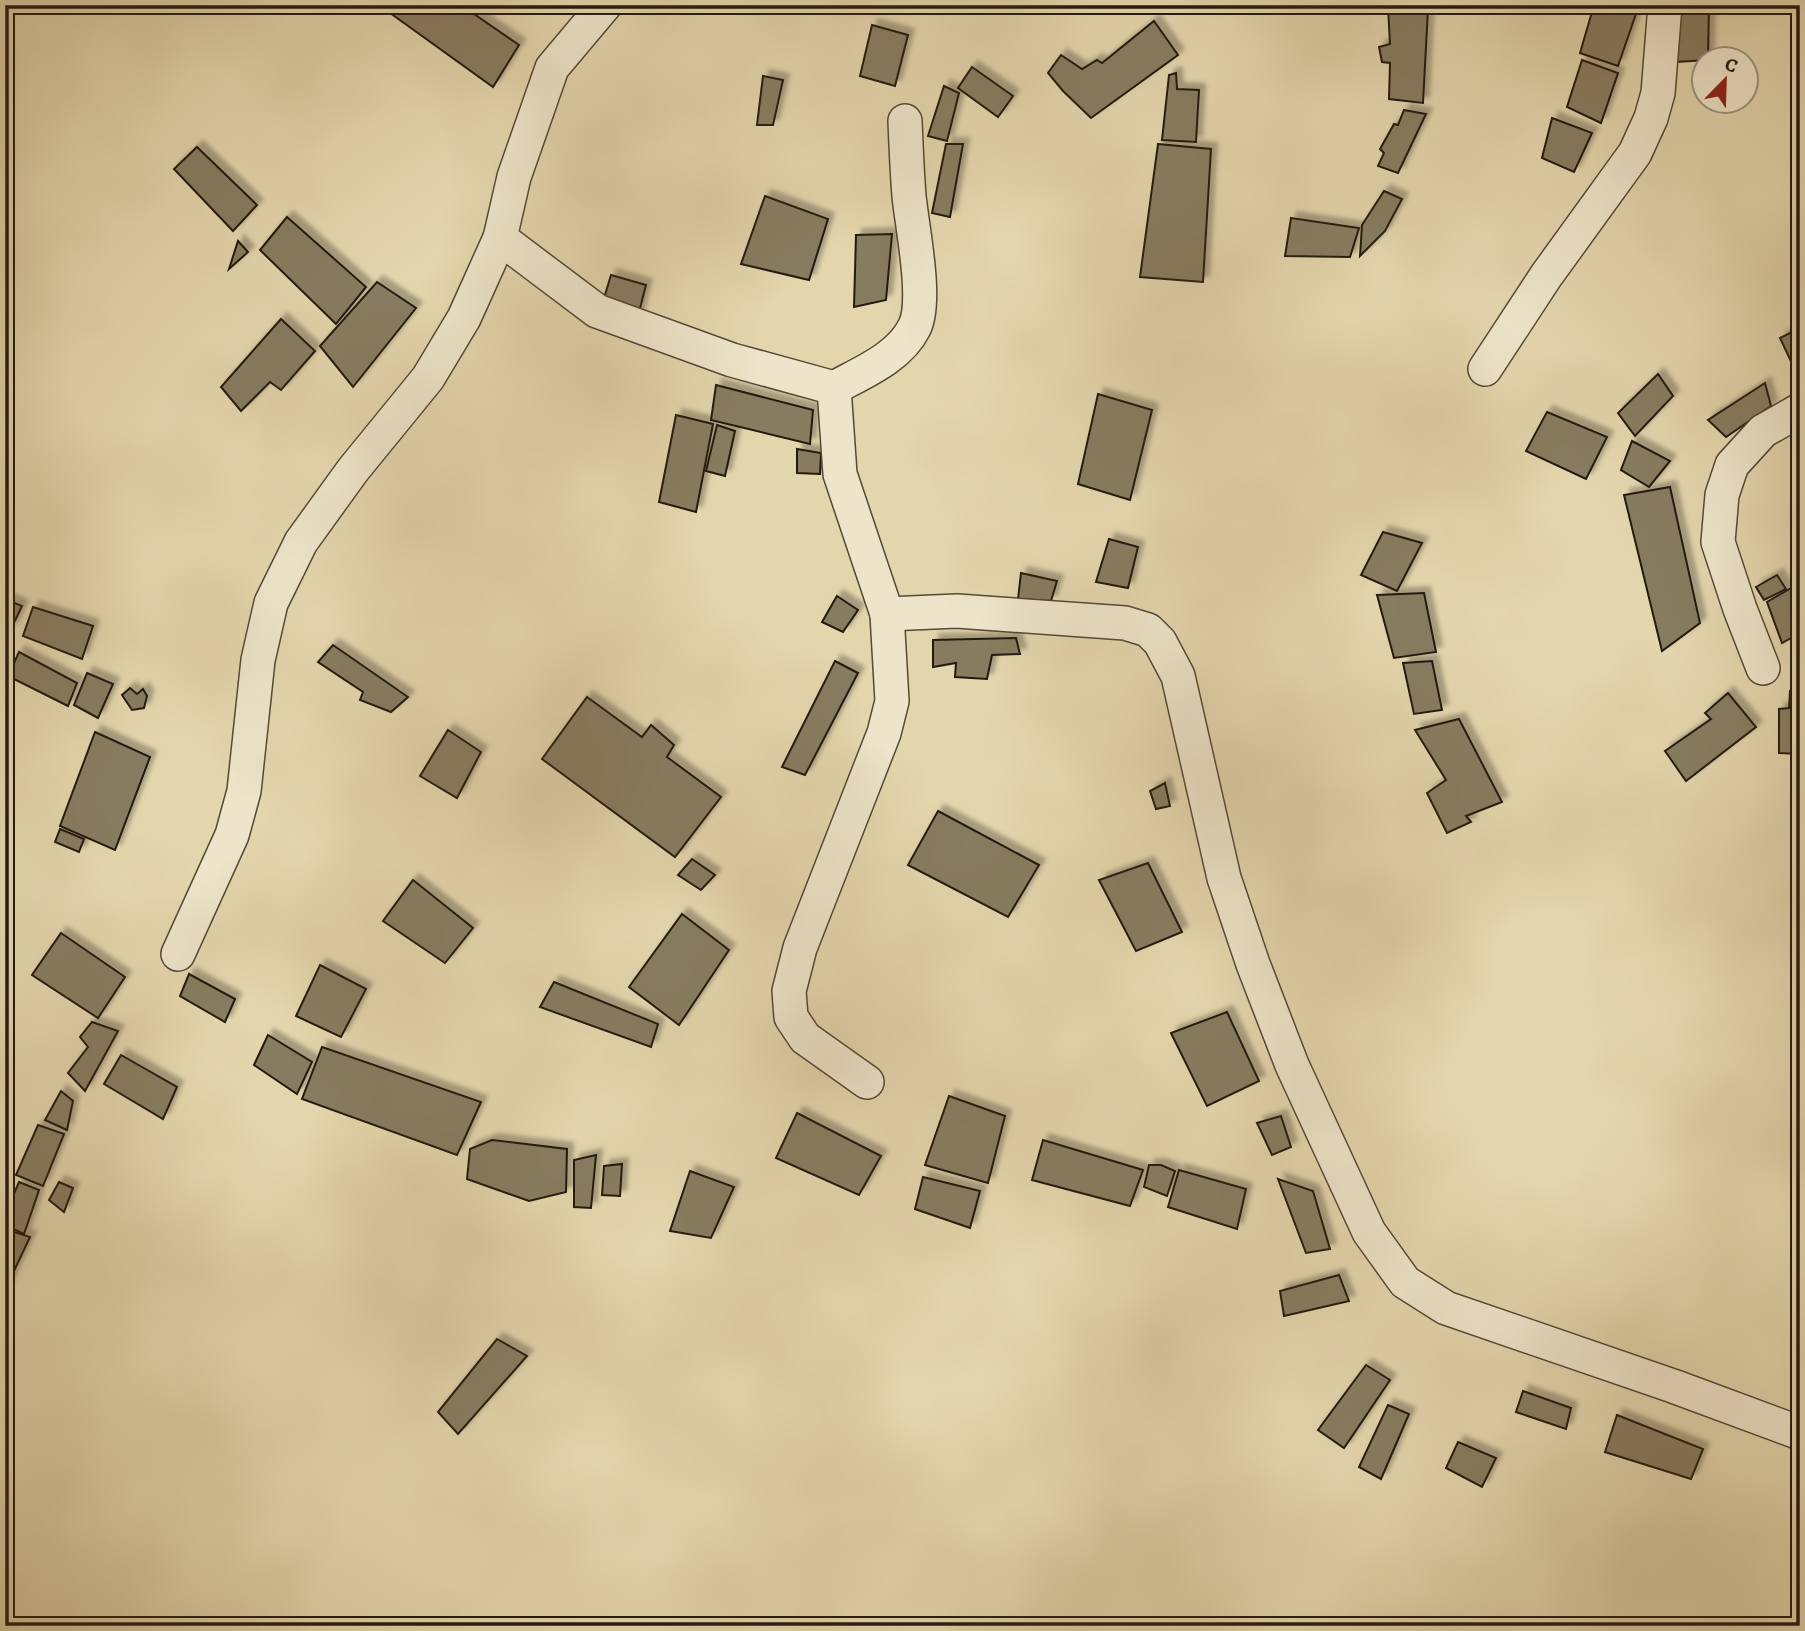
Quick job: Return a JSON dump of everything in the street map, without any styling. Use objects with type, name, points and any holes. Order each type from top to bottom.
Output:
[{"type":"street","points":[[178,954],[232,835],[244,791],[258,660],[271,603],[301,542],[353,470],[428,377],[464,317],[500,238],[514,177],[552,68],[604,5]]},
{"type":"street","points":[[1485,369],[1546,276],[1635,153],[1651,118],[1658,93],[1665,5]]},
{"type":"street","points":[[500,238],[597,311],[732,360],[834,388],[886,358],[903,344],[915,327],[920,304],[905,121]]},
{"type":"street","points":[[834,388],[839,474],[887,614],[892,701],[884,733],[800,948],[789,991],[790,1017],[805,1038],[867,1082]]},
{"type":"street","points":[[1763,668],[1718,542],[1722,495],[1732,465],[1747,448],[1763,431],[1800,410]]},
{"type":"street","points":[[887,614],[957,611],[1125,623],[1148,630],[1160,642],[1178,676],[1224,878],[1253,964],[1292,1065],[1370,1232],[1405,1282],[1446,1308],[1800,1433]]},
{"type":"building","points":[[379,5],[461,5],[519,45],[493,87]]},
{"type":"building","points":[[1594,5],[1639,5],[1618,66],[1580,53]]},
{"type":"building","points":[[1680,5],[1709,5],[1708,46],[1689,46],[1689,61],[1676,62]]},
{"type":"building","points":[[1388,7],[1428,9],[1423,103],[1389,99],[1390,63],[1382,62],[1379,47],[1390,44]]},
{"type":"building","points":[[1154,21],[1178,55],[1091,118],[1048,73],[1061,55],[1082,69],[1097,60],[1102,63]]},
{"type":"building","points":[[872,25],[908,35],[895,86],[860,76]]},
{"type":"building","points":[[1582,60],[1618,73],[1601,123],[1567,107]]},
{"type":"building","points":[[972,67],[1013,96],[998,117],[958,88]]},
{"type":"building","points":[[1176,73],[1177,89],[1199,90],[1196,142],[1162,140],[1169,75]]},
{"type":"building","points":[[763,76],[783,80],[773,125],[757,125]]},
{"type":"building","points":[[944,86],[959,93],[947,141],[928,136]]},
{"type":"building","points":[[1404,110],[1426,114],[1398,173],[1378,166],[1384,153],[1380,149],[1394,124],[1398,125]]},
{"type":"building","points":[[1552,118],[1592,133],[1574,172],[1542,158]]},
{"type":"building","points":[[946,144],[963,144],[950,217],[932,213]]},
{"type":"building","points":[[1158,144],[1211,149],[1203,282],[1140,277]]},
{"type":"building","points":[[197,147],[257,205],[233,231],[174,169]]},
{"type":"building","points":[[1384,191],[1402,199],[1385,231],[1360,256],[1362,225]]},
{"type":"building","points":[[765,196],[828,219],[809,280],[741,264]]},
{"type":"building","points":[[287,217],[366,287],[336,324],[260,250]]},
{"type":"building","points":[[1291,218],[1359,228],[1350,257],[1285,256]]},
{"type":"building","points":[[892,234],[886,300],[854,307],[856,235]]},
{"type":"building","points":[[238,241],[248,252],[229,269]]},
{"type":"building","points":[[611,275],[646,285],[637,320],[601,308]]},
{"type":"building","points":[[377,282],[416,308],[353,387],[320,346]]},
{"type":"building","points":[[281,319],[315,351],[281,390],[270,382],[241,411],[221,387]]},
{"type":"building","points":[[1800,328],[1800,372],[1797,374],[1780,338]]},
{"type":"building","points":[[1658,374],[1673,396],[1635,436],[1618,413]]},
{"type":"building","points":[[1765,383],[1771,406],[1726,437],[1708,420]]},
{"type":"building","points":[[716,385],[813,410],[810,444],[711,420]]},
{"type":"building","points":[[1098,394],[1152,410],[1130,500],[1078,484]]},
{"type":"building","points":[[1547,412],[1607,437],[1586,479],[1526,451]]},
{"type":"building","points":[[676,415],[713,424],[696,512],[659,502]]},
{"type":"building","points":[[717,425],[735,431],[725,476],[706,471]]},
{"type":"building","points":[[1632,441],[1670,461],[1649,487],[1621,470]]},
{"type":"building","points":[[797,449],[821,453],[820,474],[797,473]]},
{"type":"building","points":[[1670,487],[1700,623],[1662,651],[1624,495]]},
{"type":"building","points":[[1383,532],[1422,543],[1397,591],[1361,575]]},
{"type":"building","points":[[1109,539],[1138,547],[1128,588],[1096,582]]},
{"type":"building","points":[[1021,573],[1057,581],[1051,601],[1018,599]]},
{"type":"building","points":[[1777,575],[1786,589],[1764,600],[1756,587]]},
{"type":"building","points":[[1800,583],[1800,633],[1782,643],[1767,602]]},
{"type":"building","points":[[1424,593],[1436,652],[1394,658],[1377,595]]},
{"type":"building","points":[[837,596],[858,610],[843,632],[822,622]]},
{"type":"building","points":[[5,599],[22,606],[11,629],[5,627]]},
{"type":"building","points":[[33,607],[93,626],[82,659],[23,636]]},
{"type":"building","points":[[1016,638],[1020,654],[992,655],[987,679],[955,677],[956,663],[933,667],[933,640]]},
{"type":"building","points":[[333,645],[408,697],[391,712],[360,700],[363,692],[318,662]]},
{"type":"building","points":[[19,652],[77,683],[68,706],[8,676]]},
{"type":"building","points":[[835,661],[858,673],[805,775],[782,767]]},
{"type":"building","points":[[1432,661],[1442,710],[1414,714],[1403,663]]},
{"type":"building","points":[[87,673],[113,684],[98,718],[74,705]]},
{"type":"building","points":[[130,688],[137,694],[143,689],[147,696],[144,708],[132,710],[122,695]]},
{"type":"building","points":[[1790,691],[1800,692],[1800,754],[1779,753],[1779,709],[1789,708]]},
{"type":"building","points":[[1728,693],[1756,727],[1686,781],[1665,751],[1711,719],[1705,713]]},
{"type":"building","points":[[587,697],[642,737],[651,725],[674,745],[667,757],[721,797],[675,857],[542,759]]},
{"type":"building","points":[[1459,719],[1502,802],[1466,816],[1471,822],[1447,833],[1427,793],[1446,780],[1415,730]]},
{"type":"building","points":[[448,730],[481,752],[457,798],[420,776]]},
{"type":"building","points":[[95,732],[150,757],[115,850],[60,826]]},
{"type":"building","points":[[1165,783],[1170,806],[1156,809],[1150,791]]},
{"type":"building","points":[[938,811],[1039,865],[1008,917],[908,865]]},
{"type":"building","points":[[60,829],[84,839],[79,852],[55,842]]},
{"type":"building","points":[[692,859],[715,875],[701,890],[678,875]]},
{"type":"building","points":[[1148,863],[1182,932],[1136,951],[1099,880]]},
{"type":"building","points":[[413,880],[473,928],[445,963],[383,921]]},
{"type":"building","points":[[682,914],[729,950],[679,1025],[629,987]]},
{"type":"building","points":[[61,933],[125,977],[98,1018],[32,975]]},
{"type":"building","points":[[320,965],[366,989],[341,1037],[296,1016]]},
{"type":"building","points":[[189,974],[235,999],[225,1022],[180,996]]},
{"type":"building","points":[[554,982],[658,1024],[651,1047],[540,1007]]},
{"type":"building","points":[[1227,1012],[1259,1081],[1207,1106],[1171,1033]]},
{"type":"building","points":[[92,1022],[118,1031],[85,1091],[68,1073],[88,1047],[80,1037]]},
{"type":"building","points":[[268,1035],[312,1062],[297,1094],[254,1065]]},
{"type":"building","points":[[322,1047],[481,1102],[457,1155],[302,1099]]},
{"type":"building","points":[[121,1055],[177,1087],[163,1119],[104,1084]]},
{"type":"building","points":[[61,1091],[73,1101],[67,1130],[45,1120]]},
{"type":"building","points":[[949,1096],[1005,1116],[988,1183],[925,1165]]},
{"type":"building","points":[[797,1113],[881,1156],[859,1195],[776,1158]]},
{"type":"building","points":[[1281,1116],[1291,1147],[1272,1155],[1257,1123]]},
{"type":"building","points":[[38,1125],[64,1134],[43,1186],[16,1175]]},
{"type":"building","points":[[492,1140],[567,1149],[566,1192],[529,1201],[467,1179],[470,1149]]},
{"type":"building","points":[[1043,1140],[1143,1170],[1130,1206],[1032,1180]]},
{"type":"building","points":[[596,1155],[591,1208],[574,1207],[574,1160]]},
{"type":"building","points":[[622,1164],[620,1196],[602,1195],[604,1166]]},
{"type":"building","points":[[1149,1165],[1161,1165],[1175,1171],[1167,1196],[1144,1187]]},
{"type":"building","points":[[1179,1170],[1246,1189],[1237,1229],[1168,1207]]},
{"type":"building","points":[[690,1171],[734,1187],[711,1238],[670,1231]]},
{"type":"building","points":[[923,1177],[980,1191],[970,1228],[915,1209]]},
{"type":"building","points":[[1278,1179],[1313,1191],[1330,1249],[1306,1253]]},
{"type":"building","points":[[19,1182],[39,1190],[24,1234],[5,1225],[5,1214]]},
{"type":"building","points":[[59,1182],[73,1188],[64,1212],[49,1200]]},
{"type":"building","points":[[5,1229],[30,1237],[5,1290]]},
{"type":"building","points":[[1339,1275],[1349,1301],[1284,1316],[1280,1291]]},
{"type":"building","points":[[497,1339],[527,1356],[458,1434],[438,1412]]},
{"type":"building","points":[[1366,1365],[1390,1380],[1344,1448],[1318,1430]]},
{"type":"building","points":[[1523,1391],[1571,1408],[1566,1429],[1516,1412]]},
{"type":"building","points":[[1388,1405],[1409,1414],[1381,1479],[1359,1467]]},
{"type":"building","points":[[1617,1415],[1703,1449],[1691,1479],[1605,1452]]},
{"type":"building","points":[[1458,1442],[1496,1458],[1482,1487],[1446,1468]]}]
